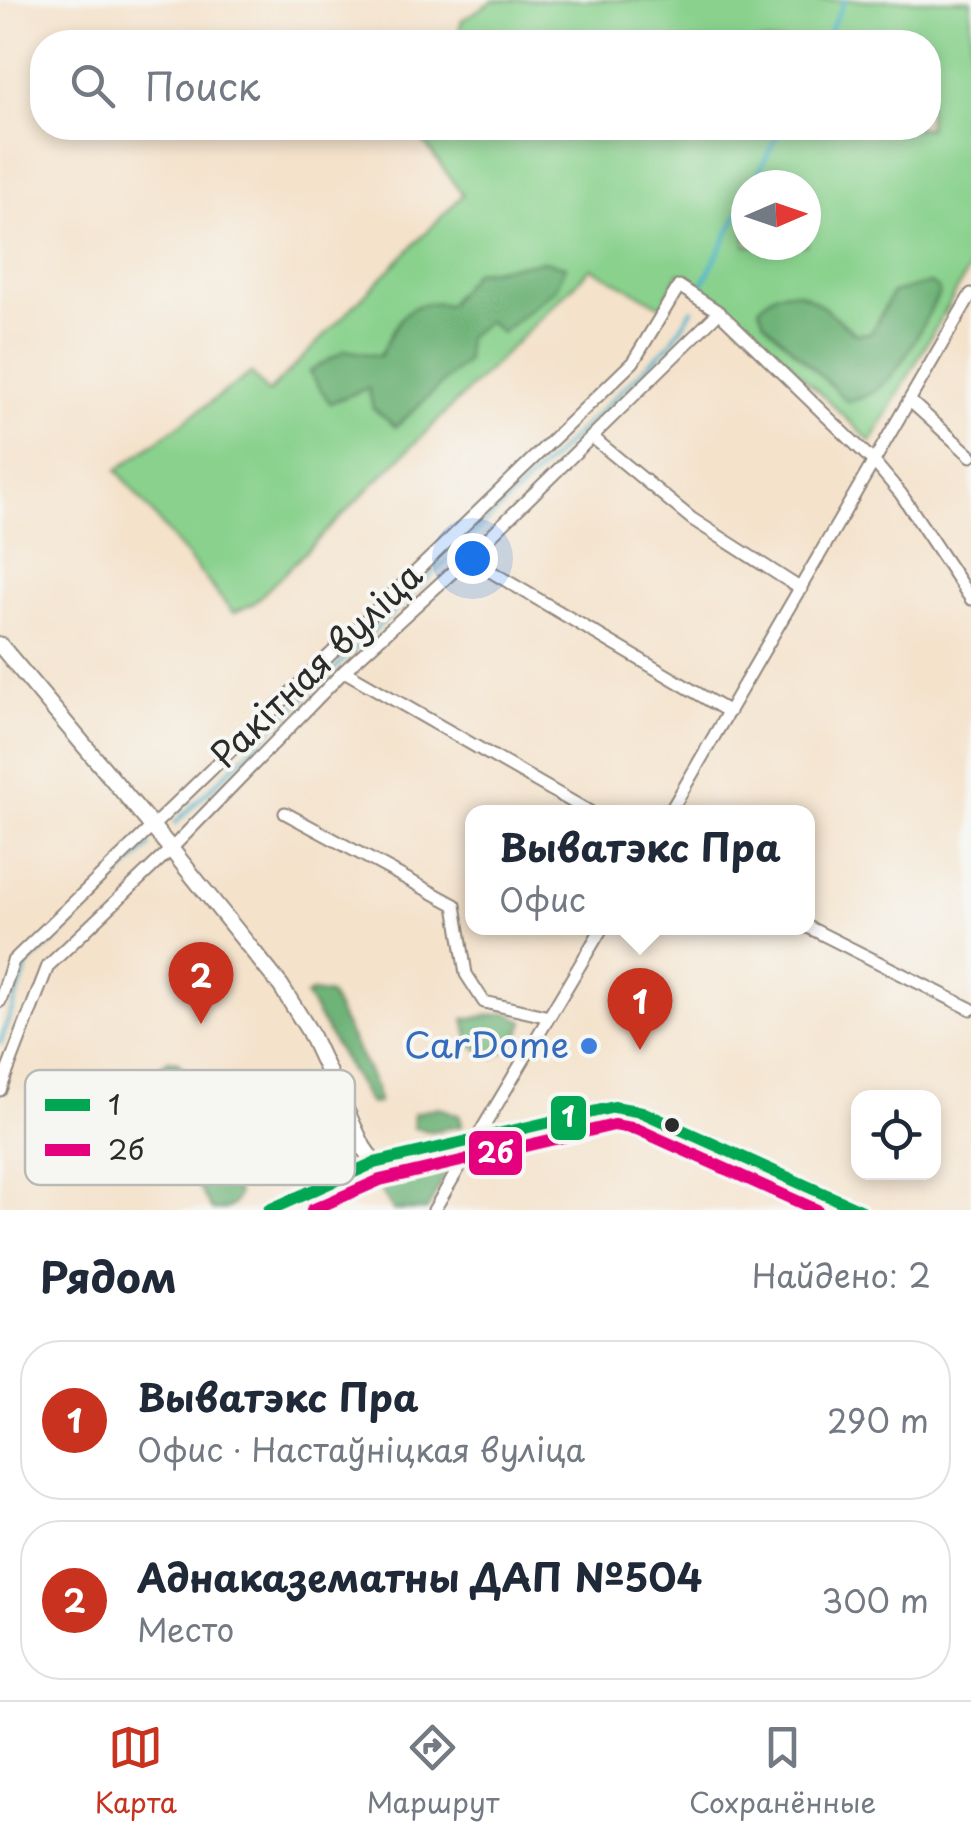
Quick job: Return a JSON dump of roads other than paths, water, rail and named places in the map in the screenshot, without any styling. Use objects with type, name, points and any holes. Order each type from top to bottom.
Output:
[{"type":"street","name":"Ракітная вуліца","points":[[0,1001],[13,961],[633,362],[679,286],[720,312],[468,558],[344,671],[171,849],[48,966],[0,1090]]},
{"type":"street","points":[[674,805],[971,294]]},
{"type":"street","points":[[720,312],[876,463],[971,599]]},
{"type":"street","points":[[910,401],[971,456]]},
{"type":"street","points":[[592,437],[692,519],[802,589]]},
{"type":"street","points":[[468,558],[729,712]]},
{"type":"street","points":[[0,646],[281,986],[327,1070]]},
{"type":"street","points":[[344,671],[578,805]]},
{"type":"street","points":[[284,812],[455,905],[466,974],[484,1002],[549,1017]]},
{"type":"street","points":[[815,931],[971,1010]]},
{"type":"street","points":[[434,1210],[598,935]]},
{"type":"street","points":[[355,1171],[374,1162],[596,1109],[630,1109],[860,1210]]},
{"type":"street","points":[[355,1130],[374,1162]]},
{"type":"street","points":[[269,1210],[324,1185]]},
{"type":"waterway","points":[[830,30],[845,0]]},
{"type":"waterway","points":[[760,170],[775,140]]},
{"type":"waterway","points":[[703,283],[731,228]]},
{"type":"waterway","points":[[175,823],[671,343],[692,310]]},
{"type":"waterway","points":[[0,1043],[28,965],[150,846]]},
{"type":"place","name":"Аднаказематны ДАП №504","points":[[201,1024]]},
{"type":"place","name":"CarDome","points":[[589,1046]]},
{"type":"place","name":"Выватэкс Пра","points":[[640,1050]]}]
